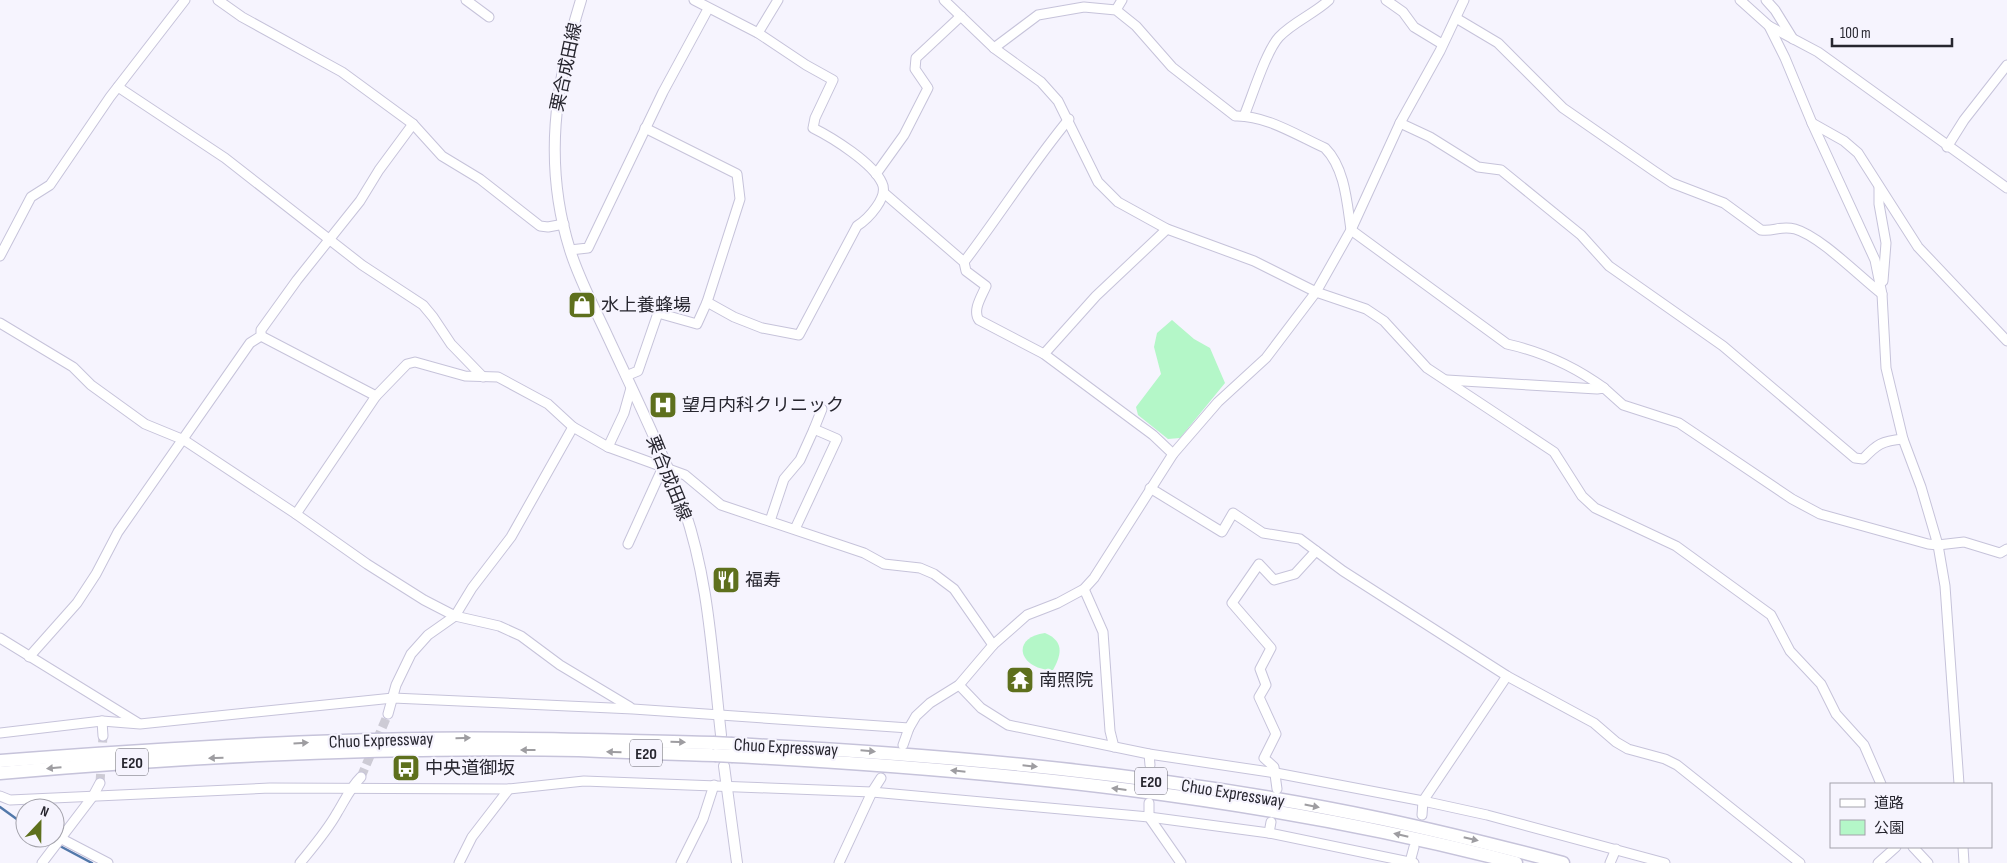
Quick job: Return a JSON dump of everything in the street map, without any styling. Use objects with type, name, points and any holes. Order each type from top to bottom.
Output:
[{"type":"highway","name":"Chuo Expressway","points":[[0,761],[174,748],[422,739],[538,738],[716,744],[733,750],[1067,782],[1281,812],[1378,830],[1516,863]]},
{"type":"highway","name":"Chuo Expressway","points":[[0,773],[175,759],[355,752],[577,750],[716,744]]},
{"type":"highway","name":"Chuo Expressway","points":[[733,750],[843,750],[1070,770],[1174,784],[1380,819],[1476,840],[1563,863]]},
{"type":"main road","name":"栗合成田線","points":[[581,0],[568,42],[555,119],[557,187],[570,250],[591,302],[626,376],[683,509],[702,574],[719,716],[716,744]]},
{"type":"main road","points":[[724,766],[737,863]]},
{"type":"street","points":[[0,256],[31,197],[50,185],[118,87],[185,0]]},
{"type":"street","points":[[218,0],[242,17],[342,72],[413,124],[442,156],[480,179],[540,226],[548,227],[564,224]]},
{"type":"street","points":[[466,0],[490,17]]},
{"type":"street","points":[[694,0],[708,9],[758,33],[806,65],[833,80],[815,118],[813,128],[840,142],[876,174],[883,183],[884,193],[869,218],[857,226],[799,335],[762,328],[734,317],[707,302]]},
{"type":"street","points":[[758,33],[778,0]]},
{"type":"street","points":[[944,0],[994,48],[1041,82],[1058,101],[1069,119],[1098,182],[1118,202],[1167,229],[1254,262],[1316,292],[1366,309],[1384,321],[1427,368],[1554,452],[1582,496],[1595,508],[1676,546],[1771,614],[1790,650],[1820,684],[1836,714],[1864,744],[1881,783]]},
{"type":"street","points":[[1116,10],[1122,0]]},
{"type":"street","points":[[1244,116],[1277,39],[1329,0]]},
{"type":"street","points":[[1386,0],[1403,12],[1414,27],[1442,44]]},
{"type":"street","points":[[903,745],[916,716],[930,703],[958,685],[993,645],[1027,615],[1058,603],[1084,589],[1094,578],[1118,542],[1173,454],[1218,402],[1266,358],[1316,292],[1351,230],[1400,123],[1464,0]]},
{"type":"street","points":[[1740,0],[1769,26],[1818,52],[1947,147],[2007,188]]},
{"type":"street","points":[[1766,0],[1775,10],[1794,40]]},
{"type":"street","points":[[994,48],[1038,15],[1084,7],[1116,10],[1136,26],[1172,66],[1235,116],[1244,116],[1268,122],[1325,148],[1332,155],[1341,179],[1351,230],[1507,344],[1534,350],[1584,374],[1623,405],[1679,423],[1792,499],[1820,514],[1938,545],[1964,542],[2000,553],[2007,549]]},
{"type":"street","points":[[570,250],[588,248],[645,128],[708,9]]},
{"type":"street","points":[[876,174],[904,135],[928,88],[915,69],[916,58],[961,16]]},
{"type":"street","points":[[1456,18],[1498,43],[1563,108],[1654,172],[1672,183],[1724,204],[1761,230],[1768,231],[1781,227],[1797,230],[1819,241],[1882,294]]},
{"type":"street","points":[[1769,26],[1875,260],[1882,294]]},
{"type":"street","points":[[1947,147],[1964,120],[2007,65]]},
{"type":"street","points":[[118,87],[225,158],[362,265],[423,305],[456,350],[483,377]]},
{"type":"street","points":[[964,262],[1050,142],[1069,119]]},
{"type":"street","points":[[1400,123],[1430,137],[1478,167],[1501,170],[1581,235],[1609,266],[1723,346],[1855,458],[1863,459],[1882,442],[1903,439]]},
{"type":"street","points":[[1812,123],[1844,141],[1858,152],[1918,247],[2007,341]]},
{"type":"street","points":[[261,336],[261,330],[292,287],[360,201],[379,170],[413,124]]},
{"type":"street","points":[[626,376],[638,371],[658,313],[697,324],[707,302],[740,199],[737,174],[645,128]]},
{"type":"street","points":[[1879,187],[1879,204],[1886,243],[1882,294],[1886,368],[1903,439],[1921,487],[1938,545],[1945,586],[1959,783]]},
{"type":"street","points":[[884,193],[964,262],[966,271],[986,286],[976,310],[975,315],[978,320],[1044,354],[1116,406],[1153,435],[1173,454]]},
{"type":"street","points":[[1044,354],[1096,296],[1167,229]]},
{"type":"street","points":[[0,323],[73,367],[92,385],[145,424],[184,440],[296,514],[367,564],[424,600],[455,616],[499,626],[522,636],[588,683],[633,709]]},
{"type":"street","points":[[261,336],[376,396]]},
{"type":"street","points":[[29,657],[76,603],[96,574],[118,532],[250,343],[261,336]]},
{"type":"street","points":[[296,514],[376,396],[407,364],[415,362],[465,376],[498,377],[548,404],[573,427],[608,447],[685,475],[721,505],[864,553],[884,564],[920,568],[934,574],[954,589],[993,645]]},
{"type":"street","points":[[1447,380],[1604,388]]},
{"type":"street","points":[[608,447],[624,413],[631,388]]},
{"type":"street","points":[[770,522],[784,478],[800,460],[822,410]]},
{"type":"street","points":[[388,714],[396,685],[411,654],[428,635],[455,616],[472,588],[512,537],[573,427]]},
{"type":"street","points":[[795,529],[836,439],[814,429]]},
{"type":"street","points":[[628,544],[665,468]]},
{"type":"street","points":[[1150,488],[1222,532],[1233,513],[1263,533],[1300,539],[1343,571],[1507,676],[1594,723],[1628,750],[1666,759],[1677,764],[1800,863]]},
{"type":"street","points":[[1277,790],[1274,767],[1264,758],[1276,734],[1259,697],[1266,686],[1260,669],[1271,648],[1232,603],[1259,564],[1274,580],[1296,574],[1316,551]]},
{"type":"street","points":[[1084,589],[1104,632],[1110,731],[1114,747]]},
{"type":"street","points":[[0,638],[140,724]]},
{"type":"street","points":[[1422,815],[1423,801],[1507,676]]},
{"type":"street","points":[[958,685],[981,708],[1008,725],[1149,754],[1276,773],[1423,801],[1487,815],[1665,863]]},
{"type":"street","points":[[0,733],[102,721],[140,724],[393,698],[633,709],[909,728]]},
{"type":"street","points":[[102,721],[103,736]]},
{"type":"street","points":[[1149,754],[1150,766]]},
{"type":"street","points":[[300,863],[338,812],[350,788],[361,777]]},
{"type":"street","points":[[839,863],[872,792],[881,778]]},
{"type":"street","points":[[0,796],[10,800],[192,790],[350,788],[509,789],[584,781],[714,785],[727,788],[872,792],[1149,817],[1269,833],[1412,863],[1414,847]]},
{"type":"street","points":[[65,833],[93,796],[100,783]]},
{"type":"street","points":[[681,863],[703,819],[714,785]]},
{"type":"street","points":[[459,863],[472,837],[509,789]]},
{"type":"street","points":[[1149,803],[1149,817],[1181,863]]},
{"type":"street","points":[[1269,833],[1271,822]]},
{"type":"street","points":[[65,845],[108,863]]},
{"type":"street","points":[[42,863],[53,848]]},
{"type":"street","points":[[1878,863],[1895,848]]},
{"type":"street","points":[[1914,848],[1928,863]]},
{"type":"street","points":[[1963,848],[1964,863]]},
{"type":"street","points":[[1610,863],[1616,849]]},
{"type":"green space","points":[[1172,320],[1194,339],[1210,348],[1225,383],[1180,438],[1168,439],[1138,415],[1136,407],[1161,374],[1154,347],[1157,333]]},
{"type":"green space","points":[[1045,633],[1056,640],[1060,648],[1053,670],[1042,669],[1033,665],[1026,660],[1023,653],[1026,641],[1034,636]]},
{"type":"waterway","points":[[0,807],[15,818]]},
{"type":"waterway","points":[[64,848],[92,863]]},
{"type":"tunnel","points":[[361,777],[388,714]]},
{"type":"tunnel","points":[[100,783],[103,736]]},
{"type":"place","name":"水上養蜂場","points":[[582,305]]},
{"type":"place","name":"望月内科クリニック","points":[[663,405]]},
{"type":"place","name":"福寿","points":[[726,580]]},
{"type":"place","name":"南照院","points":[[1020,680]]},
{"type":"place","name":"中央道御坂","points":[[406,768]]}]
